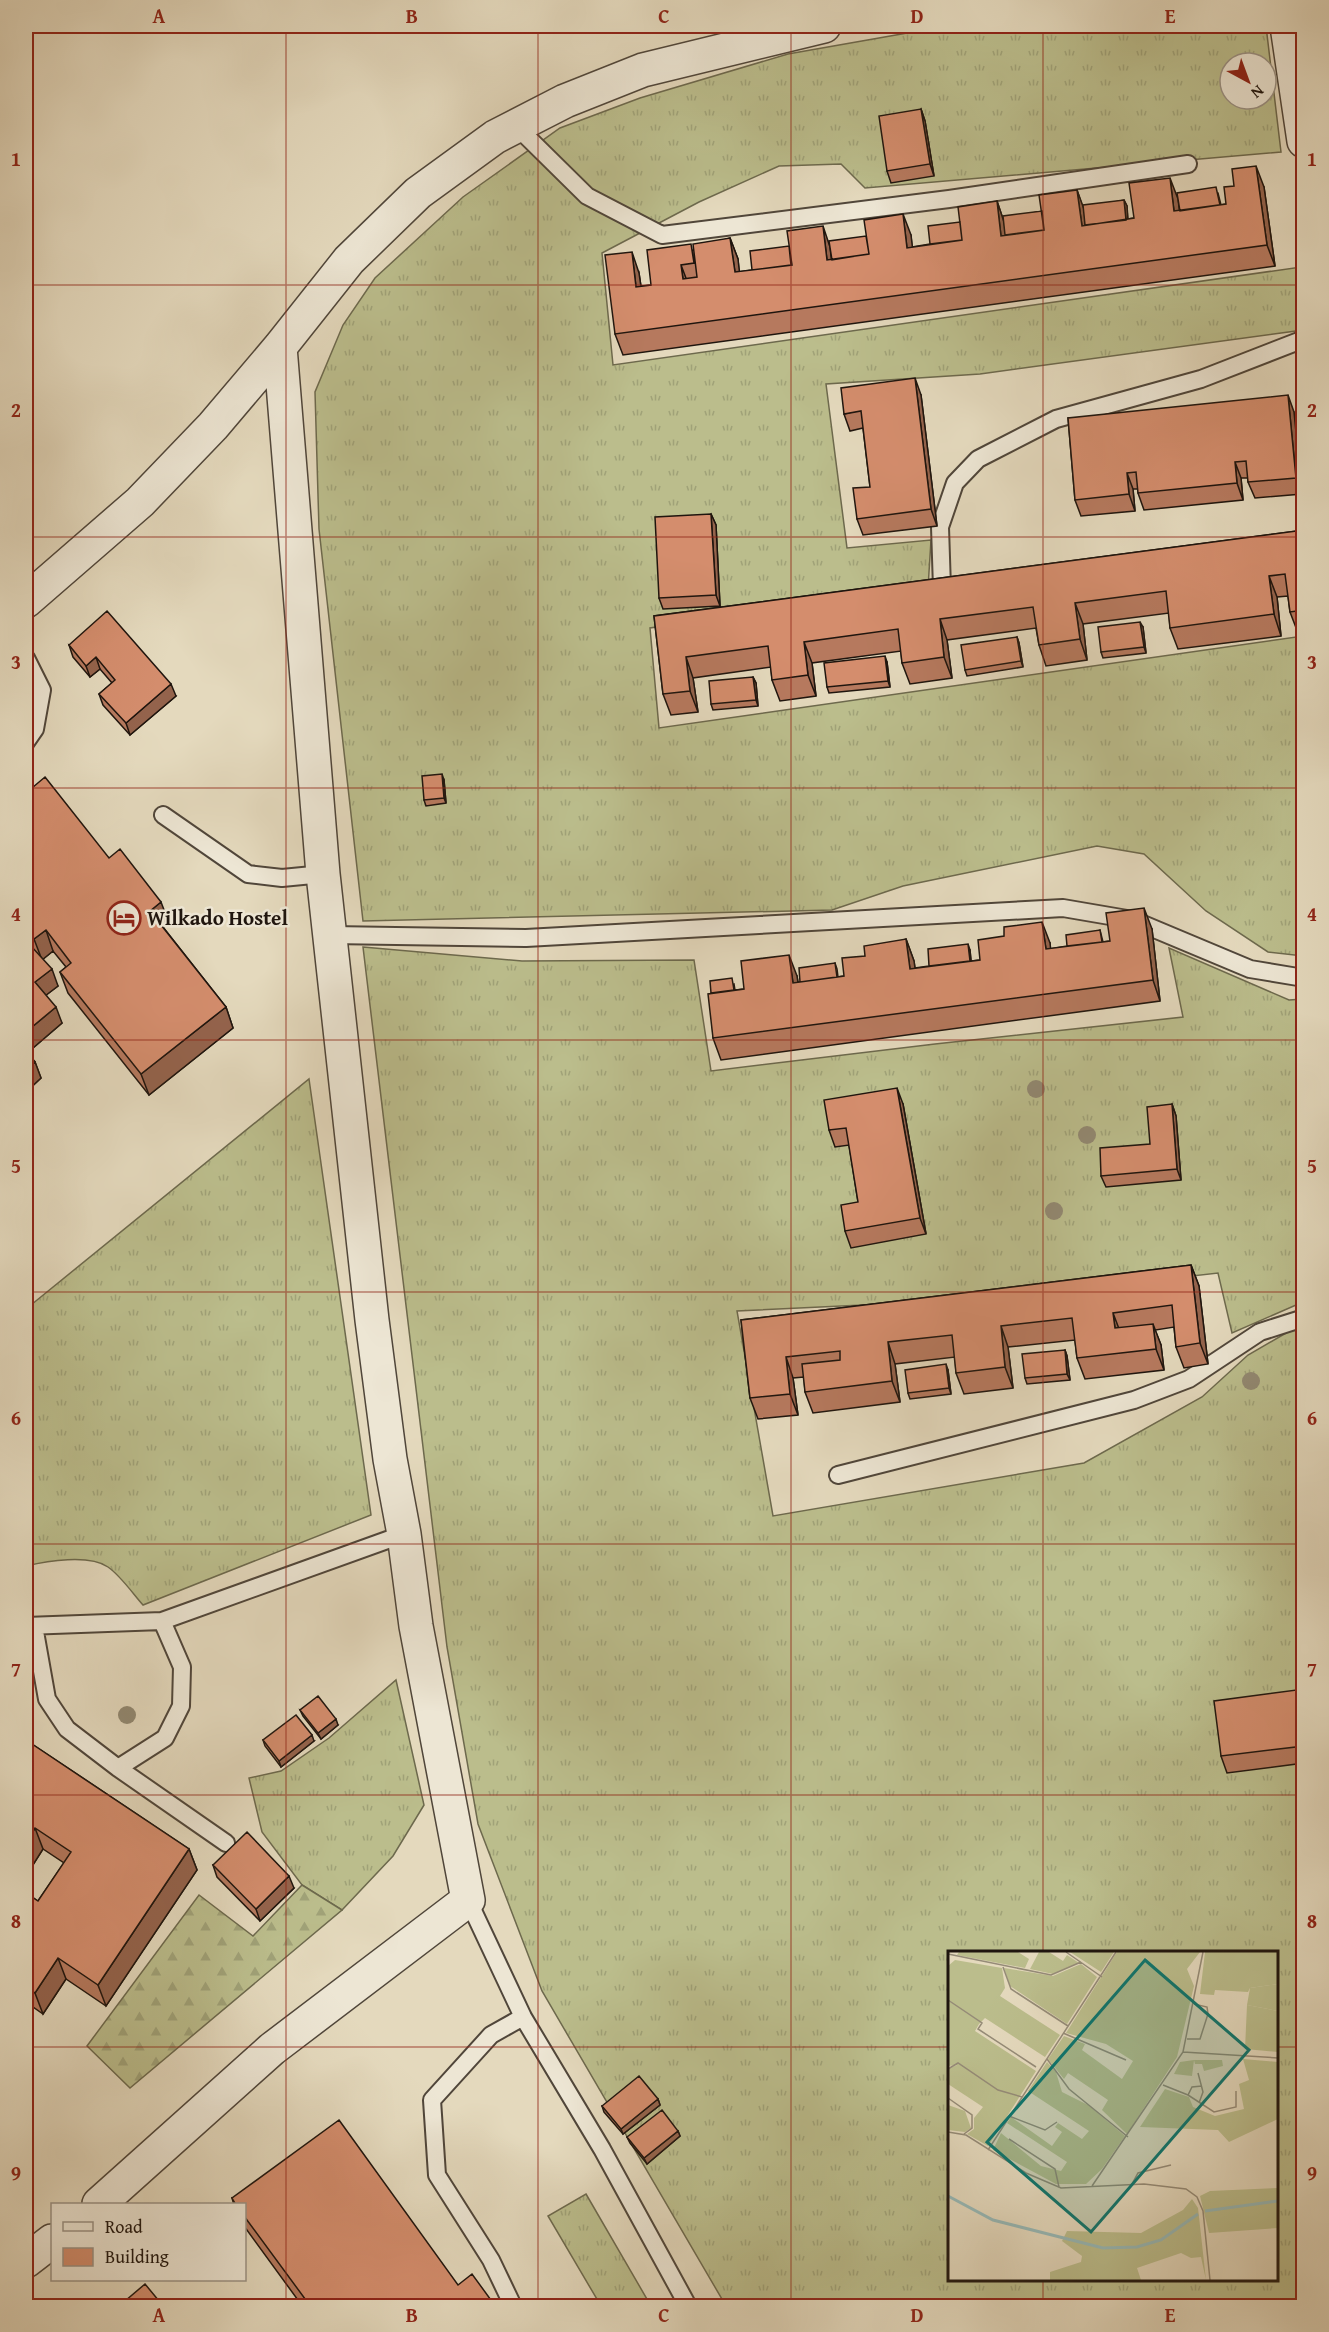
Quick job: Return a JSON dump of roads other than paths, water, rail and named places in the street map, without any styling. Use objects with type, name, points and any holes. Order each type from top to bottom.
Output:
[{"type":"street","points":[[26,601],[140,502],[213,426],[349,260],[418,193],[495,137],[565,101],[643,70],[824,26]]},
{"type":"street","points":[[1287,26],[1304,141]]},
{"type":"street","points":[[101,2203],[272,2049],[468,1900],[416,1626],[404,1534],[390,1459],[372,1320],[323,874],[280,347]]},
{"type":"street","points":[[26,2261],[51,2242]]},
{"type":"lane","points":[[516,126],[587,196],[662,235],[949,199],[1188,164]]},
{"type":"lane","points":[[942,588],[940,527],[955,483],[978,459],[1056,419],[1201,379],[1304,339]]},
{"type":"lane","points":[[26,658],[42,690],[35,729],[26,742]]},
{"type":"lane","points":[[163,815],[248,874],[282,878],[323,874]]},
{"type":"lane","points":[[331,935],[526,938],[1063,908],[1133,920],[1250,969],[1304,978]]},
{"type":"lane","points":[[838,1475],[1134,1400],[1189,1379],[1260,1332],[1304,1318]]},
{"type":"lane","points":[[226,1843],[118,1768],[67,1729],[46,1699],[30,1626],[162,1620],[404,1534]]},
{"type":"lane","points":[[118,1768],[165,1738],[182,1706],[182,1667],[162,1620]]},
{"type":"lane","points":[[468,1900],[524,2017],[602,2149],[688,2307]]},
{"type":"lane","points":[[513,2307],[491,2260],[437,2175],[432,2100],[491,2035],[524,2017]]},
{"type":"place","name":"Wilkado Hostel","points":[[124,918]]}]
